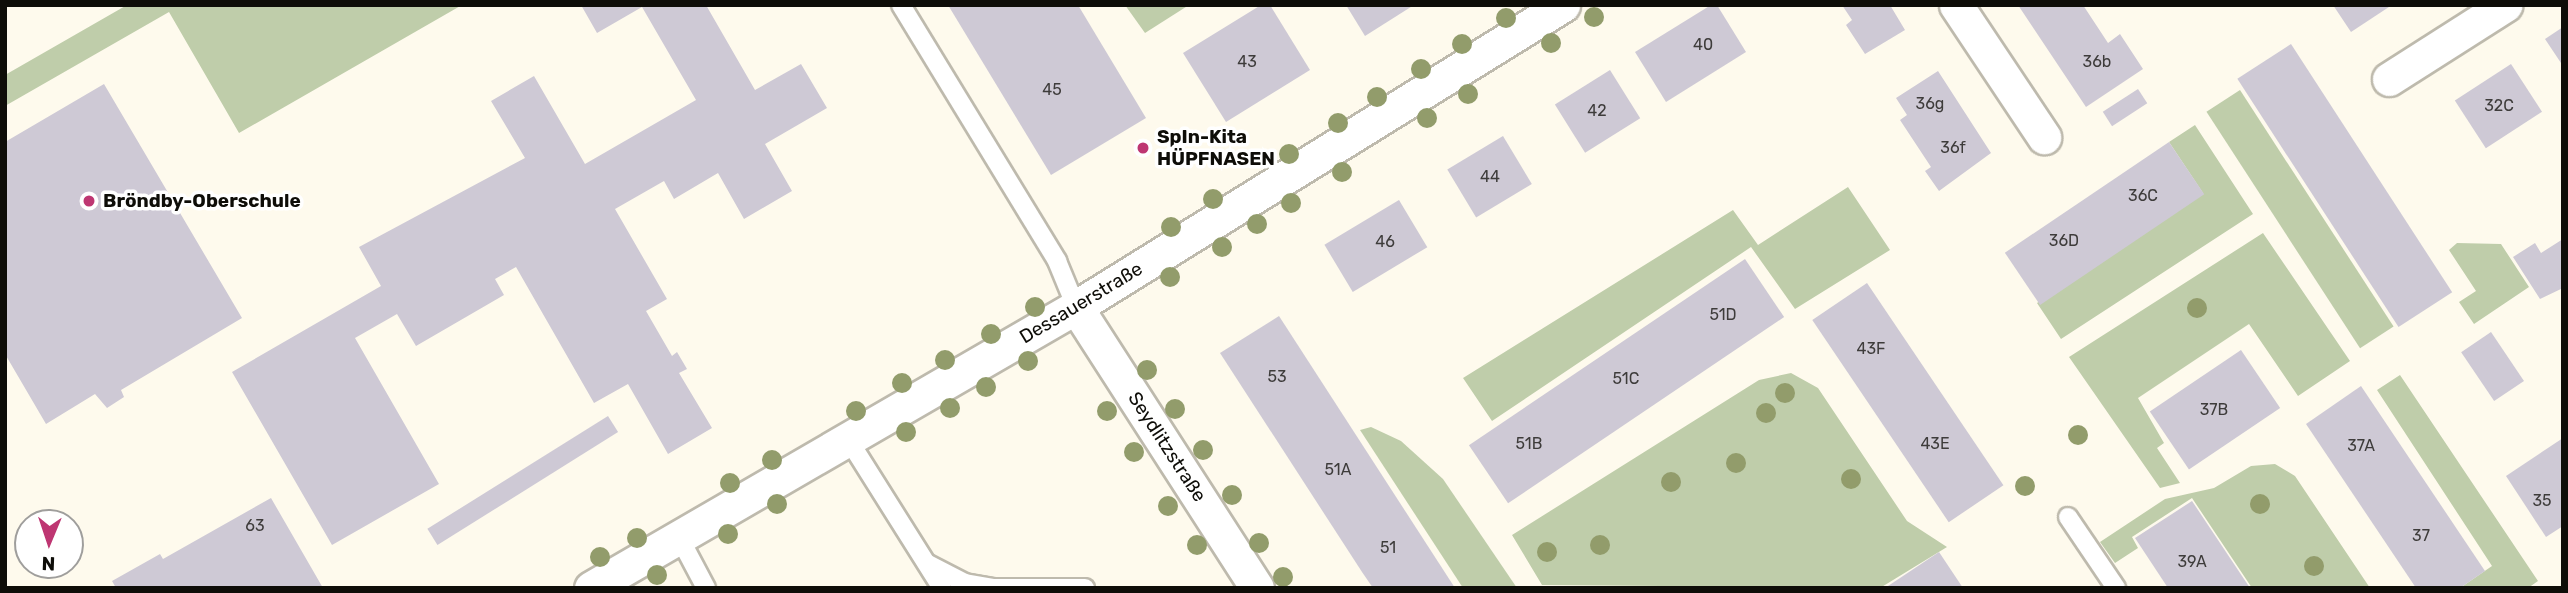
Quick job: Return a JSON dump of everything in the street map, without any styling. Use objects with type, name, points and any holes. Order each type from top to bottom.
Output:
[{"type":"street","name":"Dessauerstraße","points":[[591,588],[1076,307],[1563,5]]},
{"type":"street","points":[[1956,5],[2044,137]]},
{"type":"street","points":[[2389,79],[2505,5]]},
{"type":"street","name":"Seydlitzstraße","points":[[1076,307],[1257,588]]},
{"type":"lane","points":[[901,5],[1057,261],[1076,307]]},
{"type":"lane","points":[[848,439],[923,562],[942,588]]},
{"type":"lane","points":[[2068,517],[2116,588]]},
{"type":"lane","points":[[679,537],[706,588]]},
{"type":"lane","points":[[923,562],[965,583],[994,588],[1085,588]]},
{"type":"green space","points":[[127,5],[462,5],[239,133],[169,12],[5,106],[5,75]]},
{"type":"green space","points":[[1125,5],[1189,5],[1145,33]]},
{"type":"green space","points":[[2240,90],[2394,327],[2360,348],[2206,112]]},
{"type":"green space","points":[[2195,125],[2253,214],[2061,339],[2037,303],[2203,193],[2169,142]]},
{"type":"green space","points":[[1848,187],[1890,250],[1795,309],[1751,247],[1492,421],[1463,378],[1733,210],[1758,245]]},
{"type":"green space","points":[[2263,233],[2350,361],[2298,396],[2249,324],[2138,398],[2164,443],[2157,448],[2180,483],[2160,488],[2069,357]]},
{"type":"green space","points":[[2457,243],[2501,244],[2529,287],[2474,324],[2459,302],[2476,291],[2449,250]]},
{"type":"green space","points":[[1791,373],[1818,388],[1907,521],[1947,547],[1880,588],[1542,585],[1512,535],[1759,380]]},
{"type":"green space","points":[[2400,375],[2538,581],[2528,588],[2460,588],[2492,566],[2377,390]]},
{"type":"green space","points":[[1371,427],[1401,441],[1443,479],[1517,588],[1463,588],[1360,430]]},
{"type":"green space","points":[[2275,464],[2295,476],[2370,588],[2252,588],[2192,498],[2132,537],[2138,548],[2115,563],[2100,542],[2165,499],[2214,488],[2251,466]]},
{"type":"building","points":[[581,5],[706,5],[755,90],[801,64],[827,108],[765,144],[792,191],[744,219],[718,173],[674,199],[664,181],[615,209],[667,299],[646,311],[672,356],[677,352],[687,369],[679,373],[712,428],[668,454],[628,384],[594,403],[516,267],[495,279],[504,295],[416,346],[397,314],[355,338],[439,484],[332,545],[232,372],[381,286],[359,247],[525,158],[491,101],[534,76],[585,164],[696,100],[642,7],[597,33]]},
{"type":"building","points":[[948,5],[1078,5],[1146,118],[1051,175]]},
{"type":"building","points":[[1261,5],[1270,5],[1310,70],[1226,122],[1183,53]]},
{"type":"building","points":[[1346,5],[1414,5],[1365,36]]},
{"type":"building","points":[[1711,5],[1717,5],[1746,52],[1666,102],[1635,52]]},
{"type":"building","points":[[1842,5],[1890,5],[1905,30],[1865,54],[1846,25],[1852,20]]},
{"type":"building","points":[[2018,5],[2083,5],[2108,43],[2120,34],[2143,69],[2086,107]]},
{"type":"building","points":[[2333,5],[2392,5],[2351,32]]},
{"type":"building","points":[[2563,27],[2563,66],[2545,39]]},
{"type":"building","points":[[2291,44],[2452,292],[2399,327],[2237,79]]},
{"type":"building","points":[[2511,64],[2542,112],[2486,148],[2455,100]]},
{"type":"building","points":[[1610,70],[1640,118],[1585,153],[1555,104]]},
{"type":"building","points":[[1938,71],[1991,153],[1939,191],[1925,171],[1931,167],[1900,120],[1907,115],[1896,98]]},
{"type":"building","points":[[104,84],[242,318],[121,390],[124,397],[107,408],[95,394],[46,424],[5,354],[5,142]]},
{"type":"building","points":[[2138,89],[2147,103],[2112,126],[2103,112]]},
{"type":"building","points":[[1503,136],[1532,184],[1476,217],[1447,169]]},
{"type":"building","points":[[2169,142],[2204,194],[2040,305],[2005,253]]},
{"type":"building","points":[[1399,200],[1427,247],[1353,292],[1324,245]]},
{"type":"building","points":[[2563,239],[2563,288],[2540,299],[2513,257],[2535,243],[2541,253]]},
{"type":"building","points":[[1745,259],[1784,317],[1508,503],[1469,445]]},
{"type":"building","points":[[1867,283],[2003,485],[1949,522],[1812,320]]},
{"type":"building","points":[[1279,316],[1455,588],[1373,588],[1220,353]]},
{"type":"building","points":[[2491,332],[2524,381],[2494,401],[2461,352]]},
{"type":"building","points":[[2241,350],[2280,408],[2189,470],[2150,412]]},
{"type":"building","points":[[2361,386],[2485,571],[2460,588],[2416,588],[2306,424]]},
{"type":"building","points":[[608,416],[618,432],[437,545],[427,529]]},
{"type":"building","points":[[2563,438],[2563,526],[2546,537],[2506,476]]},
{"type":"building","points":[[271,498],[323,588],[116,588],[112,581],[160,554],[163,559]]},
{"type":"building","points":[[2192,501],[2250,588],[2168,588],[2135,538]]},
{"type":"building","points":[[1939,552],[1963,588],[1885,588]]},
{"type":"place","name":"SpIn-Kita HÜPFNASEN","points":[[1143,148]]},
{"type":"place","name":"Bröndby-Oberschule","points":[[89,201]]}]
